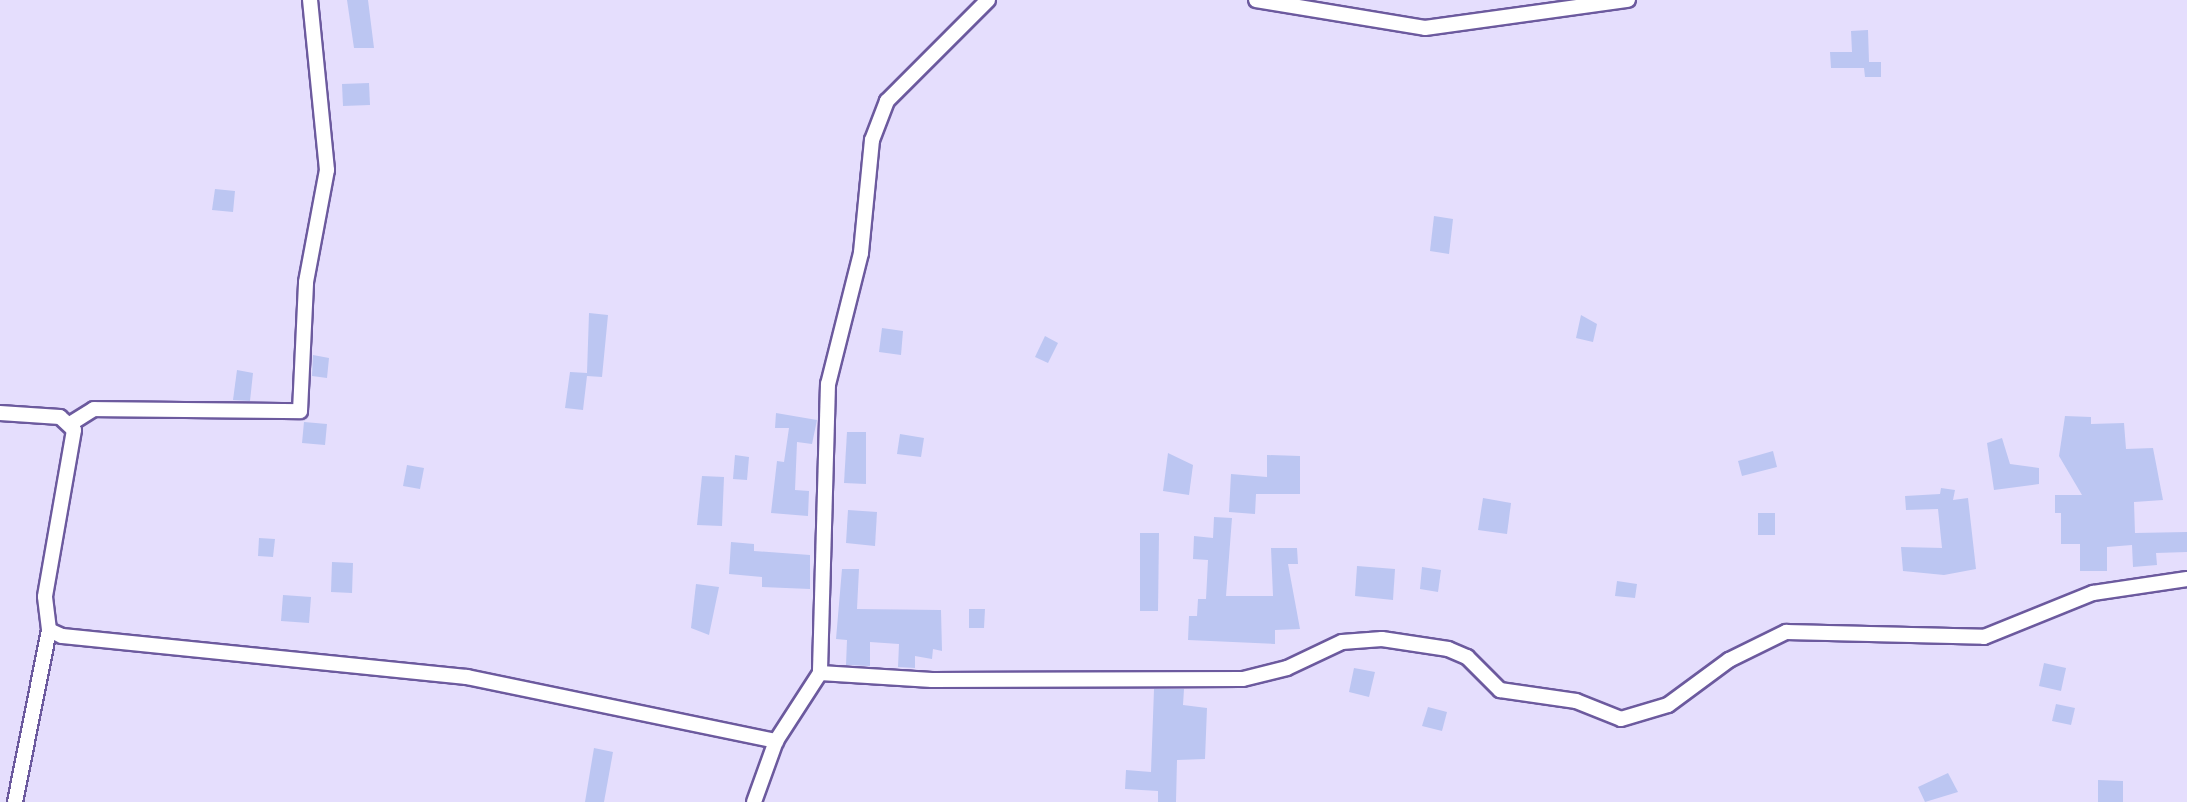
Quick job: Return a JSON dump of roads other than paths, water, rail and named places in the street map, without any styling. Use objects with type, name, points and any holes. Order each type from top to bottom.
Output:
[{"type":"street","points":[[70,424],[94,409],[300,411],[306,282],[327,170],[310,0]]},
{"type":"street","points":[[754,802],[776,741],[820,673],[828,384],[861,253],[877,121],[887,101],[988,0]]},
{"type":"street","points":[[1256,0],[1425,28],[1628,0]]},
{"type":"street","points":[[0,413],[60,417],[70,424],[76,441],[45,597],[49,630],[15,802]]},
{"type":"street","points":[[820,673],[932,680],[1243,679],[1287,668],[1342,642],[1382,639],[1448,649],[1512,695],[1576,701],[1621,719],[1668,705],[1729,660],[1786,632],[1984,637],[2093,593],[2187,579]]},
{"type":"street","points":[[49,630],[467,677],[776,741]]}]
